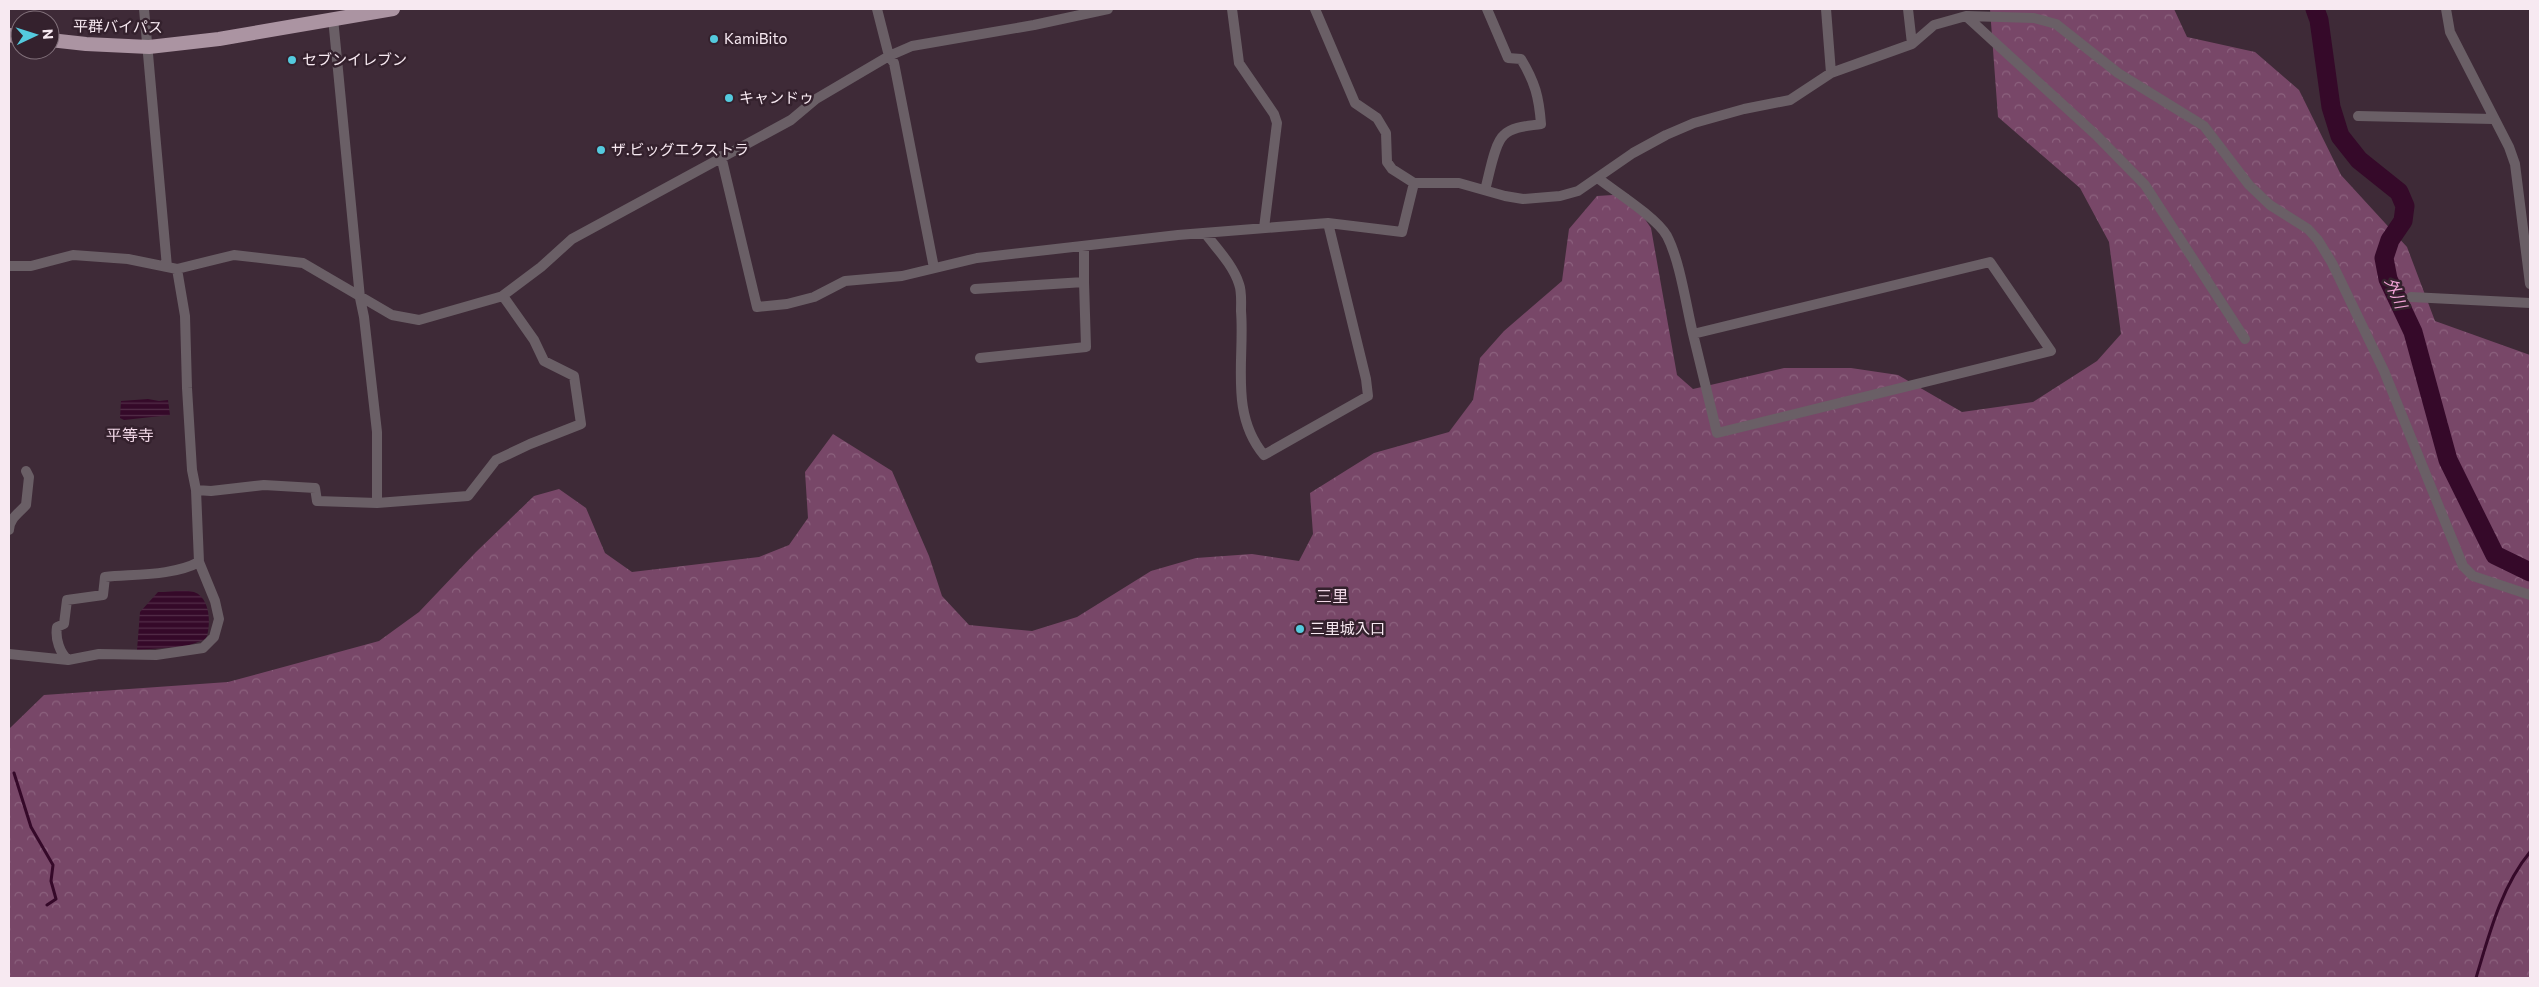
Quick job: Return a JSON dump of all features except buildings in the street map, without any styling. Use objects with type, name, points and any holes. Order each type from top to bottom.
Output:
[{"type":"highway","name":"平群バイパス","points":[[60,41],[149,47],[219,38],[393,9]]},
{"type":"street","points":[[9,654],[68,660],[99,654],[156,655],[203,648],[214,637],[219,618],[215,601],[199,562],[196,490],[192,470],[187,388],[185,316],[172,268],[144,9]]},
{"type":"street","points":[[877,9],[889,56],[894,62],[934,268]]},
{"type":"street","points":[[9,266],[31,266],[73,255],[128,259],[172,268],[234,254],[303,263],[392,315],[419,320],[501,297],[541,268],[572,239],[790,120],[816,99],[889,56],[912,46],[1034,25],[1108,9]]},
{"type":"street","points":[[1232,9],[1240,63],[1274,114],[1277,123],[1264,228]]},
{"type":"street","points":[[1315,9],[1355,103],[1377,118],[1386,133],[1387,162],[1392,169],[1414,183],[1459,183],[1523,199],[1560,196],[1578,191],[1599,179],[1633,153],[1666,135],[1694,123],[1736,111],[1790,100],[1831,73],[1912,44],[1934,25],[1966,16],[2034,18],[2056,24],[2118,72],[2204,126],[2250,185],[2270,206],[2308,229],[2332,263],[2384,371],[2463,566],[2473,576],[2530,595]]},
{"type":"street","points":[[1485,190],[1498,143],[1504,135],[1515,129],[1541,124],[1539,97],[1532,76],[1522,59],[1508,58],[1488,9]]},
{"type":"street","points":[[1826,9],[1831,73]]},
{"type":"street","points":[[1908,9],[1912,44]]},
{"type":"street","points":[[2446,9],[2450,32],[2515,164],[2530,284]]},
{"type":"street","points":[[1966,16],[2096,135],[2145,185],[2245,338]]},
{"type":"street","points":[[333,18],[360,298],[364,317],[377,432],[376,503]]},
{"type":"street","points":[[2358,116],[2494,119]]},
{"type":"street","points":[[721,156],[757,308],[787,304],[814,297],[845,281],[902,276],[977,258],[1205,233],[1328,223],[1402,232],[1414,183]]},
{"type":"street","points":[[1599,179],[1658,224],[1667,235],[1673,251],[1694,334],[1716,433],[2051,351],[1990,262],[1694,334]]},
{"type":"street","points":[[1205,233],[1233,271],[1240,285],[1243,327],[1239,374],[1244,416],[1257,447],[1264,455],[1368,396],[1328,223]]},
{"type":"street","points":[[980,358],[1086,347],[1084,247]]},
{"type":"street","points":[[974,289],[1084,282]]},
{"type":"street","points":[[2411,296],[2530,303]]},
{"type":"street","points":[[196,490],[211,491],[264,485],[315,488],[317,501],[376,503],[468,496],[496,460],[581,424],[574,376],[544,361],[534,340],[501,297]]},
{"type":"street","points":[[9,530],[9,524],[26,505],[29,477],[26,472]]},
{"type":"street","points":[[68,660],[62,654],[56,633],[57,628],[64,624],[66,600],[103,595],[105,577],[165,571],[190,567],[199,562]]},
{"type":"green space","points":[[1990,9],[2174,9],[2187,37],[2255,52],[2299,90],[2341,175],[2407,247],[2435,321],[2530,355],[2530,978],[9,978],[9,729],[44,695],[228,682],[379,641],[419,612],[476,552],[534,496],[559,489],[586,508],[605,553],[632,572],[759,557],[789,545],[808,518],[805,472],[833,434],[892,471],[929,556],[942,596],[969,625],[1032,631],[1077,617],[1151,571],[1196,558],[1252,554],[1299,561],[1313,534],[1310,493],[1374,453],[1449,432],[1473,400],[1480,358],[1504,331],[1562,281],[1569,229],[1597,196],[1628,194],[1651,228],[1677,375],[1693,389],[1784,368],[1851,368],[1898,375],[1962,412],[2033,402],[2097,361],[2121,334],[2109,242],[2080,188],[1998,117]]},
{"type":"shaded area","points":[[168,400],[170,415],[124,420],[120,418],[121,401]]},
{"type":"shaded area","points":[[186,591],[200,595],[207,606],[209,620],[206,639],[187,646],[137,650],[140,612],[158,592]]},
{"type":"waterway","name":"外川","points":[[2315,9],[2319,20],[2331,107],[2340,136],[2359,160],[2399,192],[2405,206],[2403,221],[2390,240],[2384,258],[2388,279],[2413,332],[2448,460],[2495,555],[2530,572]]},
{"type":"waterway","points":[[14,773],[31,827],[53,865],[51,881],[56,899],[47,905]]},
{"type":"waterway","points":[[2476,978],[2497,912],[2511,880],[2530,852]]},
{"type":"place","name":"KamiBito","points":[[714,39]]},
{"type":"place","name":"セブンイレブン","points":[[292,60]]},
{"type":"place","name":"キャンドゥ","points":[[729,98]]},
{"type":"place","name":"ザ.ビッグエクストラ","points":[[601,150]]},
{"type":"place","name":"三里城入口","points":[[1300,629]]},
{"type":"district","name":"平等寺","points":[[130,435]]},
{"type":"district","name":"三里","points":[[1332,596]]}]
